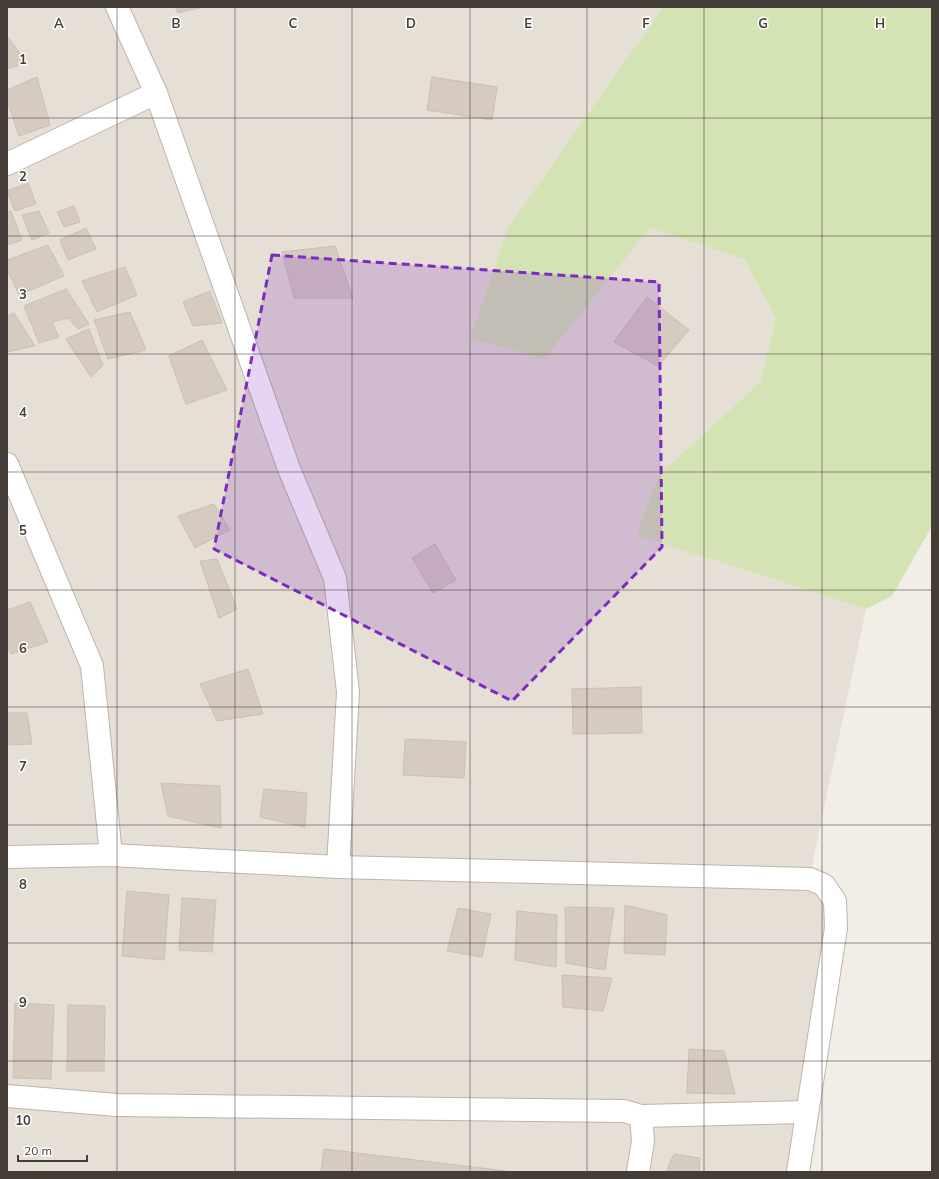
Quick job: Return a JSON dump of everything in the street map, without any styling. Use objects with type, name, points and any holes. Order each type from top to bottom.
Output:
[{"type":"street","points":[[117,7],[156,94],[289,469],[335,578],[348,692],[338,867]]},
{"type":"street","points":[[7,164],[156,94]]},
{"type":"street","points":[[7,464],[92,666],[111,855]]},
{"type":"street","points":[[7,857],[111,855],[338,867],[810,879],[824,885],[835,901],[836,928],[798,1172]]},
{"type":"street","points":[[7,1096],[117,1104],[624,1111],[642,1116],[807,1112]]},
{"type":"street","points":[[638,1172],[643,1141],[642,1116]]},
{"type":"highlighted area","points":[[272,255],[659,282],[662,547],[512,701],[214,549]]},
{"type":"shaded area","points":[[7,7],[663,7],[509,226],[544,358],[650,228],[744,259],[776,318],[760,382],[659,475],[636,535],[866,609],[807,889],[817,894],[825,905],[826,927],[787,1172],[7,1172]]},
{"type":"green space","points":[[663,7],[932,7],[932,526],[892,596],[866,609],[636,535],[659,475],[760,382],[776,318],[744,259],[650,228],[544,359],[470,338],[509,226]]},
{"type":"building","points":[[175,7],[204,7],[178,13]]},
{"type":"building","points":[[7,36],[27,63],[7,69]]},
{"type":"building","points":[[37,77],[50,125],[19,136],[7,100],[7,90]]},
{"type":"building","points":[[432,77],[497,87],[492,120],[427,110]]},
{"type":"building","points":[[28,183],[36,204],[15,211],[7,191]]},
{"type":"building","points":[[74,206],[80,222],[64,227],[57,212]]},
{"type":"building","points":[[11,211],[22,240],[7,245],[7,212]]},
{"type":"building","points":[[39,211],[49,233],[32,240],[22,215]]},
{"type":"building","points":[[86,228],[96,249],[68,260],[60,240]]},
{"type":"building","points":[[48,245],[64,276],[19,295],[7,269],[7,260]]},
{"type":"building","points":[[335,246],[353,298],[294,298],[282,252]]},
{"type":"building","points":[[125,267],[137,295],[97,312],[82,281]]},
{"type":"building","points":[[66,289],[89,324],[78,329],[68,318],[52,322],[59,337],[39,343],[24,306]]},
{"type":"building","points":[[210,291],[222,323],[193,326],[183,302]]},
{"type":"building","points":[[647,297],[689,330],[658,366],[614,342]]},
{"type":"building","points":[[130,312],[146,350],[108,359],[94,320]]},
{"type":"building","points":[[14,313],[35,346],[7,352],[7,316]]},
{"type":"building","points":[[89,329],[103,365],[91,377],[66,339]]},
{"type":"building","points":[[202,340],[227,390],[186,404],[169,356]]},
{"type":"building","points":[[214,504],[230,530],[195,548],[178,516]]},
{"type":"building","points":[[435,544],[456,580],[433,593],[412,558]]},
{"type":"building","points":[[217,559],[237,609],[219,618],[200,561]]},
{"type":"building","points":[[30,602],[48,642],[11,654],[7,646],[7,610]]},
{"type":"building","points":[[248,669],[263,714],[217,721],[200,684]]},
{"type":"building","points":[[641,687],[642,733],[573,734],[572,689]]},
{"type":"building","points":[[7,713],[27,713],[32,744],[7,745]]},
{"type":"building","points":[[405,739],[466,742],[464,778],[403,775]]},
{"type":"building","points":[[161,783],[220,786],[221,828],[168,816]]},
{"type":"building","points":[[264,789],[307,793],[305,827],[260,817]]},
{"type":"building","points":[[127,891],[169,895],[164,960],[122,956]]},
{"type":"building","points":[[182,898],[216,900],[212,952],[179,950]]},
{"type":"building","points":[[625,905],[667,915],[665,955],[624,953]]},
{"type":"building","points":[[565,907],[614,908],[605,970],[566,963]]},
{"type":"building","points":[[458,908],[491,914],[482,957],[447,951]]},
{"type":"building","points":[[517,911],[557,915],[556,967],[515,960]]},
{"type":"building","points":[[562,975],[612,978],[603,1011],[563,1007]]},
{"type":"building","points":[[15,1003],[54,1005],[51,1079],[13,1078]]},
{"type":"building","points":[[68,1005],[105,1006],[104,1071],[67,1071]]},
{"type":"building","points":[[689,1049],[724,1051],[735,1094],[687,1093]]},
{"type":"building","points":[[324,1149],[506,1171],[506,1172],[321,1172]]},
{"type":"building","points":[[674,1154],[700,1158],[699,1172],[666,1172]]}]
